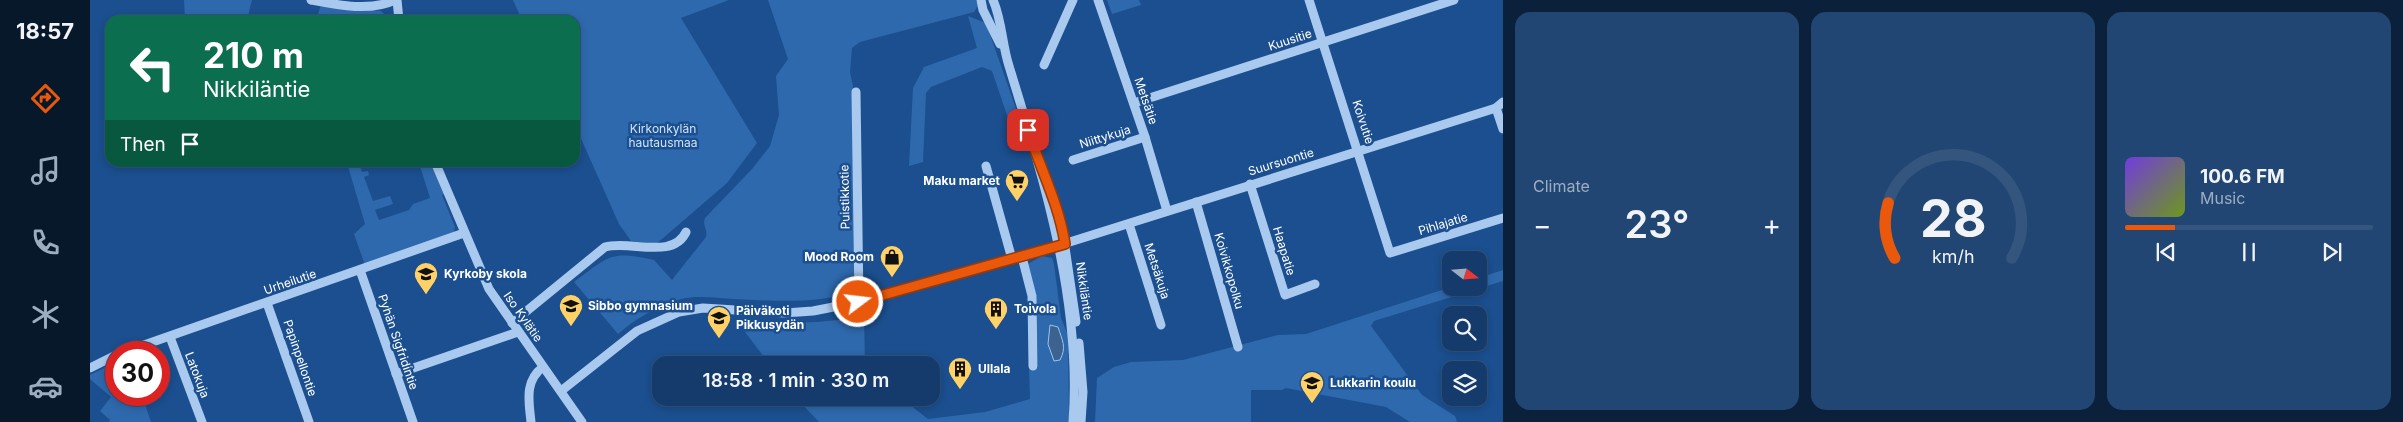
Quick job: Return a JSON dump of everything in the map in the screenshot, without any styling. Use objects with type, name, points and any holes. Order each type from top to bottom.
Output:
[{"type":"street","points":[[311,0],[373,6],[396,0],[398,15]]},
{"type":"street","name":"Nikkiläntie","points":[[981,0],[983,10],[1005,53]]},
{"type":"street","name":"Nikkiläntie","points":[[993,0],[1005,53],[1061,245],[1082,366],[1081,422]]},
{"type":"street","points":[[1044,64],[1074,0]]},
{"type":"street","name":"Metsätie","points":[[1098,0],[1134,103],[1167,211]]},
{"type":"street","name":"Koivutie","points":[[1309,0],[1390,253]]},
{"type":"street","name":"Kuusitie","points":[[1134,103],[1454,0]]},
{"type":"street","name":"Puistikkotie","points":[[856,92],[858,302]]},
{"type":"street","name":"Suursuontie","points":[[561,391],[637,331],[680,312],[703,308],[785,312],[813,311],[858,302],[1022,257],[1129,224],[1250,184],[1359,152],[1496,108],[1503,102]]},
{"type":"street","points":[[1496,108],[1503,129]]},
{"type":"street","name":"Niittykuja","points":[[1072,160],[1145,137]]},
{"type":"street","points":[[986,166],[1012,259]]},
{"type":"street","name":"Iso Kylätie","points":[[437,167],[489,289],[512,323],[514,333],[543,367],[582,422]]},
{"type":"street","name":"Haapatie","points":[[1250,184],[1284,295],[1315,284]]},
{"type":"street","name":"Koivikkopolku","points":[[1196,202],[1238,347]]},
{"type":"street","name":"Pihlajatie","points":[[1390,253],[1503,218]]},
{"type":"street","name":"Metsäkuja","points":[[1129,224],[1161,325]]},
{"type":"street","points":[[512,323],[604,247],[616,244],[670,247],[682,240],[686,232]]},
{"type":"street","name":"Urheilutie","points":[[158,341],[464,233]]},
{"type":"street","name":"Nikkiläntie","points":[[1061,245],[1074,347],[1073,422]]},
{"type":"street","points":[[1022,257],[1032,296],[1033,366]]},
{"type":"street","name":"Pyhän Sigfridintie","points":[[360,270],[413,422]]},
{"type":"street","name":"Papinpellontie","points":[[267,303],[308,422]]},
{"type":"street","points":[[396,374],[514,333]]},
{"type":"street","name":"Latokuja","points":[[170,337],[202,422]]},
{"type":"street","points":[[90,368],[105,360]]},
{"type":"street","points":[[531,422],[528,393],[535,375],[543,367]]},
{"type":"green space","points":[[184,0],[252,0],[248,15],[185,15]]},
{"type":"green space","name":"Kirkonkylän hautausmaa","points":[[513,0],[729,0],[681,18],[757,143],[727,183],[655,245],[631,241],[619,224],[580,136],[580,15],[520,15]]},
{"type":"green space","points":[[768,0],[976,0],[978,6],[974,12],[860,42],[852,48],[850,72],[853,86],[855,292],[840,296],[795,301],[707,297],[681,299],[648,313],[618,334],[574,282],[603,261],[619,256],[654,260],[672,280],[706,237],[705,218],[752,169],[770,146],[779,115],[776,76],[788,59]]},
{"type":"green space","points":[[1107,0],[1139,0],[1141,5],[1112,14]]},
{"type":"green space","points":[[321,5],[381,11],[385,15],[318,15]]},
{"type":"green space","points":[[968,16],[986,23],[1022,126],[1010,124],[992,71],[982,67],[931,87],[926,93],[923,162],[909,166],[913,88],[924,67],[977,48]]},
{"type":"green space","points":[[348,167],[360,167],[362,172],[368,171],[369,175],[364,177],[373,201],[390,196],[393,204],[375,210],[379,220],[409,210],[413,204],[430,198],[420,167],[437,167],[447,193],[442,195],[455,227],[454,232],[365,265],[354,234],[365,224]]},
{"type":"green space","points":[[1042,256],[1052,258],[1054,264],[1061,318],[1068,335],[1069,422],[819,422],[804,406],[911,406],[928,419],[985,412],[1030,399],[1029,368],[1038,368],[1036,296],[1028,264]]},
{"type":"green space","points":[[1503,270],[1503,281],[1488,286],[1488,275]]},
{"type":"green space","points":[[1442,290],[1442,296],[1455,296],[1374,321],[1371,326],[1422,395],[1455,416],[1457,422],[1410,422],[1386,407],[1286,388],[1282,390],[1251,390],[1251,422],[1095,422],[1097,378],[1114,367],[1131,362],[1183,360],[1278,335],[1306,334]]},
{"type":"green space","points":[[864,314],[865,356],[763,356],[736,320],[817,322]]},
{"type":"green space","points":[[105,368],[105,392],[90,379],[90,375]]},
{"type":"green space","points":[[105,405],[146,406],[151,422],[109,422],[110,420],[100,411]]},
{"type":"shaded area","points":[[1050,325],[1058,327],[1062,340],[1063,351],[1060,360],[1054,361],[1048,344]]},
{"type":"place","name":"Maku market","points":[[1017,202]]},
{"type":"place","name":"Mood Room","points":[[892,278]]},
{"type":"place","name":"Kyrkoby skola","points":[[426,295]]},
{"type":"place","name":"Sibbo gymnasium","points":[[571,327]]},
{"type":"place","name":"Toivola","points":[[996,330]]},
{"type":"place","name":"Päiväkoti Pikkusydän","points":[[719,339]]},
{"type":"place","name":"Ullala","points":[[960,390]]},
{"type":"place","name":"Lukkarin koulu","points":[[1312,404]]},
{"type":"route","points":[[858,302],[921,286],[1065,244],[1055,203],[1040,168],[1028,130]]}]
